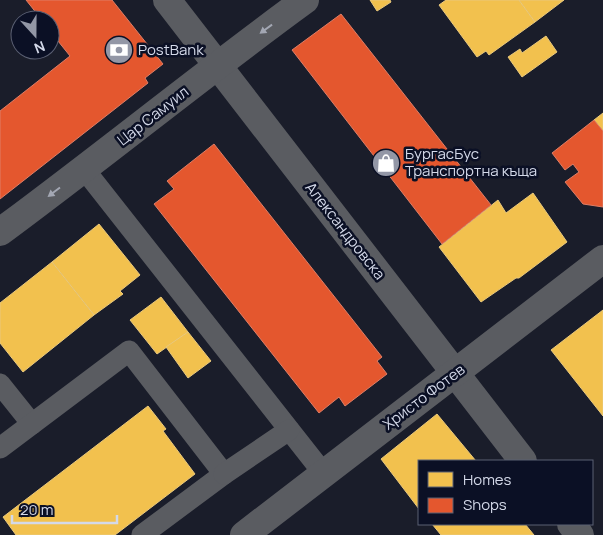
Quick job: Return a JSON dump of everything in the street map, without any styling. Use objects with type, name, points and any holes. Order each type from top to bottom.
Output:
[{"type":"street","name":"Александровска","points":[[167,0],[522,460]]},
{"type":"street","name":"Цар Самуил","points":[[0,232],[217,65],[306,0]]},
{"type":"street","name":"Христо Фотев","points":[[244,535],[603,259]]},
{"type":"street","points":[[572,525],[580,535]]},
{"type":"lane","points":[[84,169],[324,474]]},
{"type":"lane","points":[[0,448],[129,351],[224,474]]},
{"type":"lane","points":[[0,384],[32,424]]},
{"type":"lane","points":[[142,535],[224,474],[289,430]]},
{"type":"building: Homes","points":[[370,0],[390,0],[391,2],[377,11]]},
{"type":"building: Homes","points":[[446,0],[519,0],[535,22],[489,55],[486,51],[477,57],[439,5]]},
{"type":"building: Homes","points":[[519,0],[564,0],[535,22]]},
{"type":"building: Homes","points":[[546,36],[557,52],[522,77],[508,57],[520,49],[522,53]]},
{"type":"building: Homes","points":[[603,113],[603,131],[594,120]]},
{"type":"building: Homes","points":[[533,193],[567,242],[519,278],[516,278],[481,302],[439,247],[498,200],[506,213]]},
{"type":"building: Homes","points":[[99,224],[140,275],[120,291],[123,294],[94,315],[52,262]]},
{"type":"building: Homes","points":[[52,262],[94,315],[23,372],[0,343],[0,303]]},
{"type":"building: Homes","points":[[161,297],[188,332],[157,354],[130,320]]},
{"type":"building: Homes","points":[[603,310],[603,416],[551,350]]},
{"type":"building: Homes","points":[[188,332],[211,361],[188,378],[166,347]]},
{"type":"building: Homes","points":[[148,406],[166,429],[163,431],[195,474],[115,535],[16,535],[3,517]]},
{"type":"building: Homes","points":[[437,414],[475,460],[418,460],[418,508],[381,459]]},
{"type":"building: Homes","points":[[433,525],[526,525],[534,535],[441,535]]},
{"type":"building: Shops","points":[[26,0],[112,0],[163,64],[145,78],[148,83],[0,199],[0,111],[70,56],[60,44],[60,10],[34,10]]},
{"type":"building: Shops","points":[[341,14],[491,205],[442,244],[292,50]]},
{"type":"building: Shops","points":[[594,120],[603,131],[603,207],[583,204],[565,182],[579,172],[573,164],[565,170],[552,153]]},
{"type":"building: Shops","points":[[214,144],[382,357],[377,361],[387,374],[345,406],[339,397],[319,413],[154,204],[174,189],[167,181]]},
{"type":"place","name":"PostBank","points":[[119,50]]},
{"type":"place","name":"БургасБус Транспортна къща","points":[[386,163]]}]
